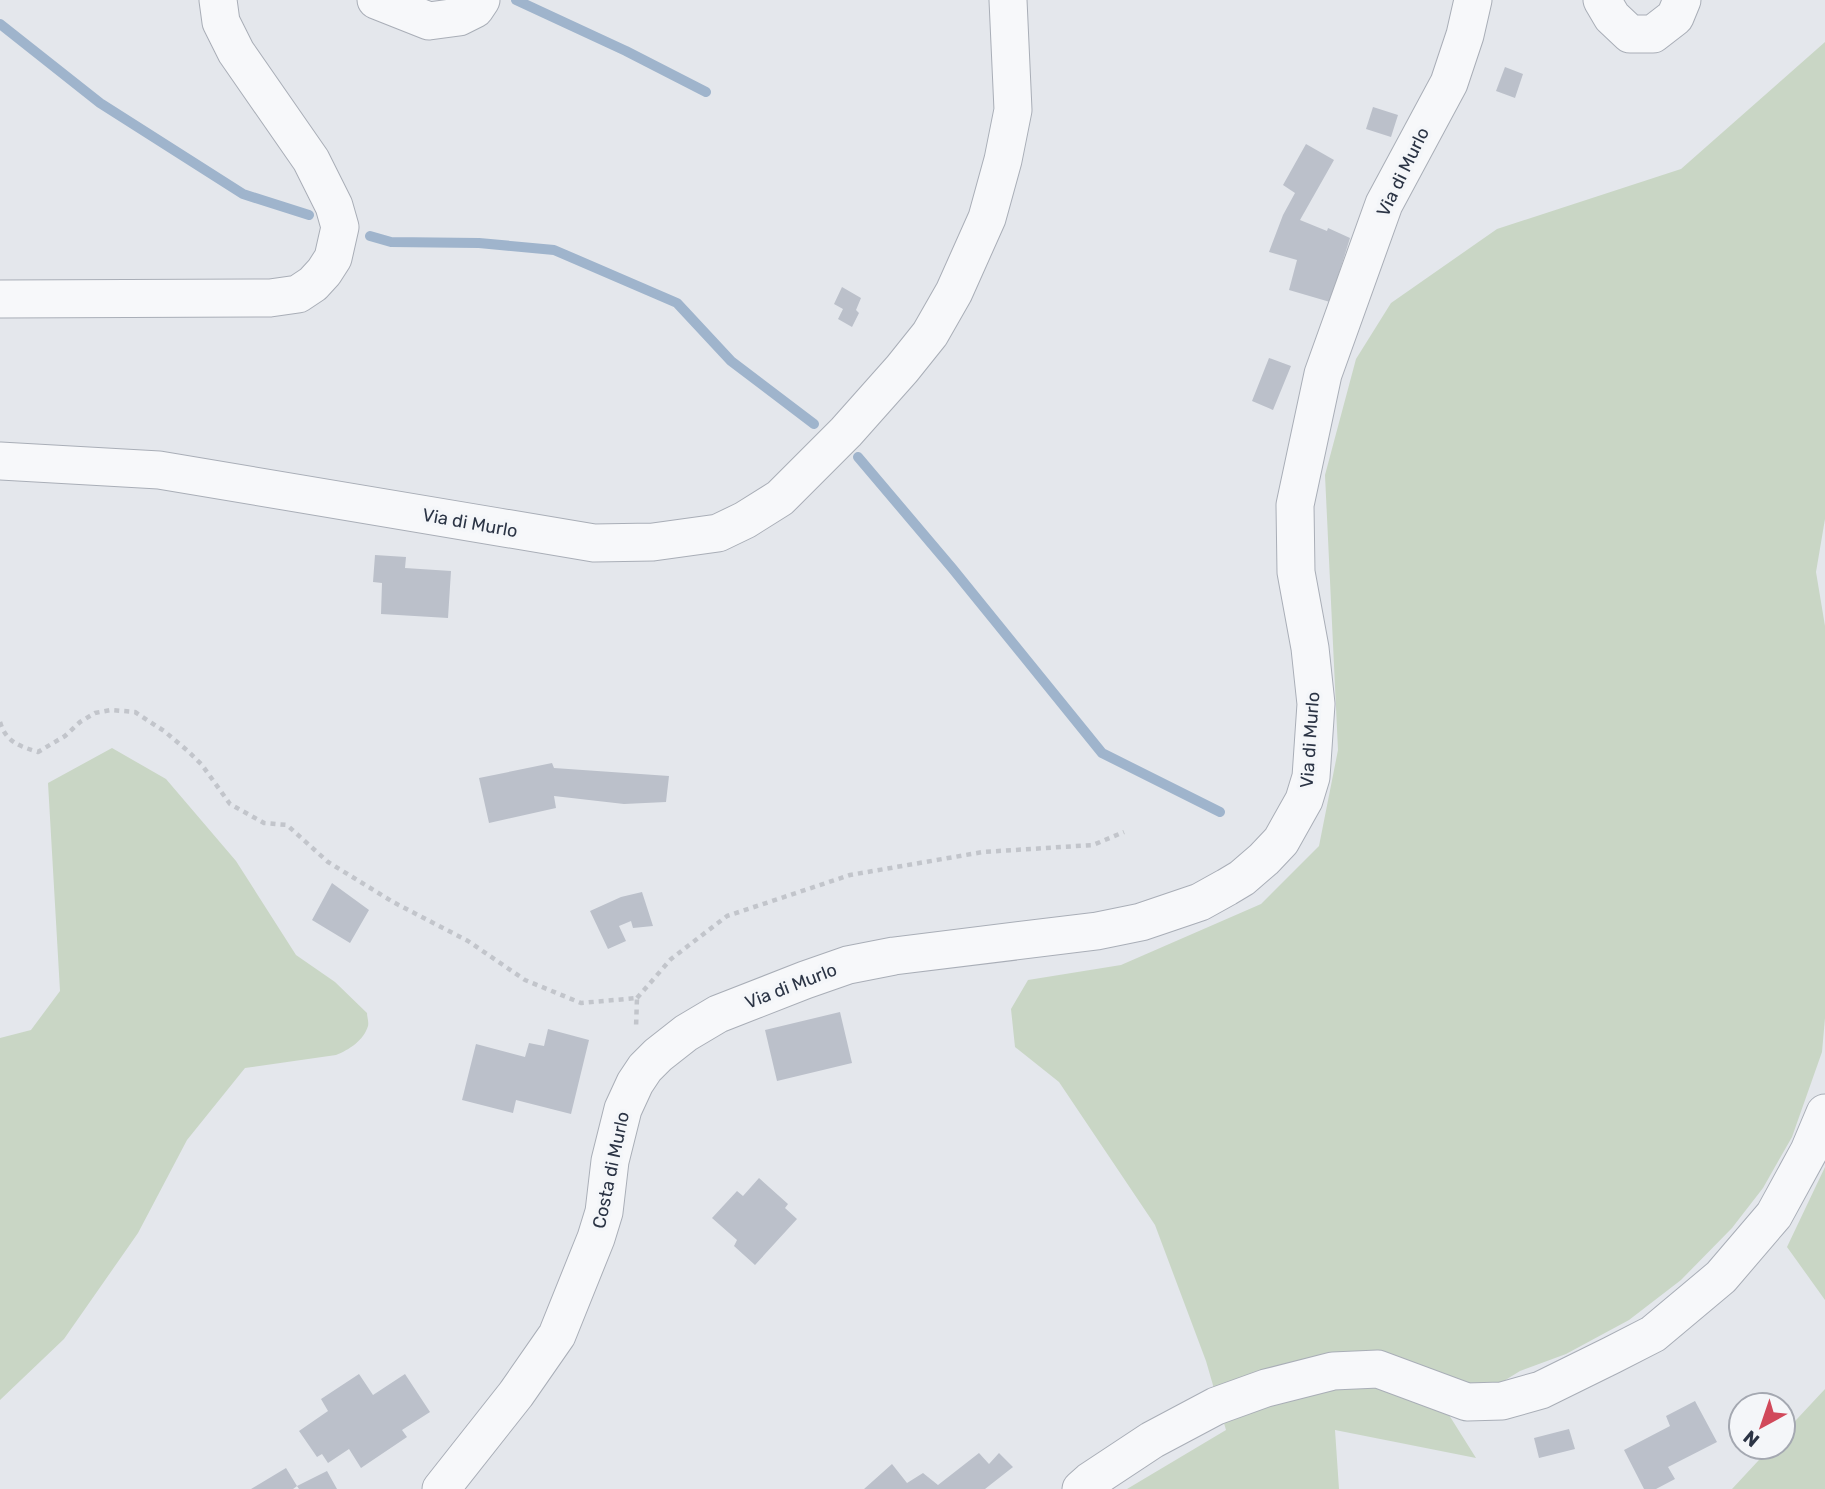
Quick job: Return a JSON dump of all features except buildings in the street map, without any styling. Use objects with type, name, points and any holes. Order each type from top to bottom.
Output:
[{"type":"street","points":[[0,299],[270,298],[298,294],[324,272],[333,258],[340,227],[334,206],[311,160],[236,52],[221,22],[218,0]]},
{"type":"street","points":[[376,0],[429,21],[459,17],[475,9],[481,0]]},
{"type":"street","name":"Via di Murlo","points":[[0,461],[159,470],[594,544],[653,542],[718,533],[780,498],[846,432],[930,334],[954,292],[987,219],[1013,110],[1008,0]]},
{"type":"street","name":"Via di Murlo","points":[[635,1083],[652,1061],[686,1033],[718,1014],[805,980],[848,965],[894,956],[1097,931],[1141,922],[1200,902],[1242,878],[1281,841],[1304,800],[1311,777],[1315,704],[1310,648],[1296,572],[1295,505],[1323,374],[1384,204],[1448,83],[1465,35],[1473,0]]},
{"type":"street","points":[[1602,0],[1612,17],[1630,34],[1653,33],[1675,17],[1682,0]]},
{"type":"street","name":"Costa di Murlo","points":[[440,1489],[516,1394],[557,1335],[596,1238],[604,1212],[610,1161],[623,1109],[635,1083]]},
{"type":"street","points":[[1081,1489],[1152,1440],[1216,1406],[1266,1388],[1333,1371],[1378,1369],[1467,1402],[1502,1401],[1541,1391],[1653,1334],[1721,1277],[1774,1215],[1809,1151],[1825,1113]]},
{"type":"path","points":[[0,722],[3,732],[15,745],[38,752],[95,713],[111,710],[135,712],[188,751],[202,765],[230,804],[264,823],[287,825],[328,862],[374,891],[468,941],[525,980],[582,1003],[637,998]]},
{"type":"path","points":[[635,1083],[637,998],[671,960],[727,916],[850,875],[983,852],[1093,845],[1124,832]]},
{"type":"green space","points":[[1825,42],[1825,519],[1816,572],[1825,626],[1825,1018],[1822,1052],[1792,1137],[1763,1188],[1732,1228],[1681,1280],[1629,1320],[1566,1354],[1520,1371],[1449,1415],[1476,1458],[1335,1430],[1339,1489],[1127,1489],[1226,1430],[1206,1361],[1155,1225],[1059,1082],[1015,1047],[1011,1009],[1028,980],[1121,965],[1261,904],[1319,846],[1338,750],[1325,475],[1356,359],[1391,303],[1497,229],[1681,169]]},
{"type":"green space","points":[[112,748],[166,779],[236,861],[296,955],[335,982],[367,1013],[368,1026],[355,1044],[336,1055],[245,1068],[187,1140],[138,1233],[64,1339],[0,1400],[0,1038],[31,1030],[60,991],[48,783]]},
{"type":"green space","points":[[1825,1167],[1825,1300],[1787,1247]]},
{"type":"green space","points":[[1825,1389],[1825,1489],[1732,1489],[1758,1461],[1797,1461],[1797,1419]]},
{"type":"waterway","points":[[516,0],[706,92]]},
{"type":"waterway","points":[[0,24],[100,103],[243,194],[309,215]]},
{"type":"waterway","points":[[370,236],[391,242],[479,243],[554,250],[677,303],[731,361],[814,424]]},
{"type":"waterway","points":[[858,457],[1102,753],[1220,812]]}]
